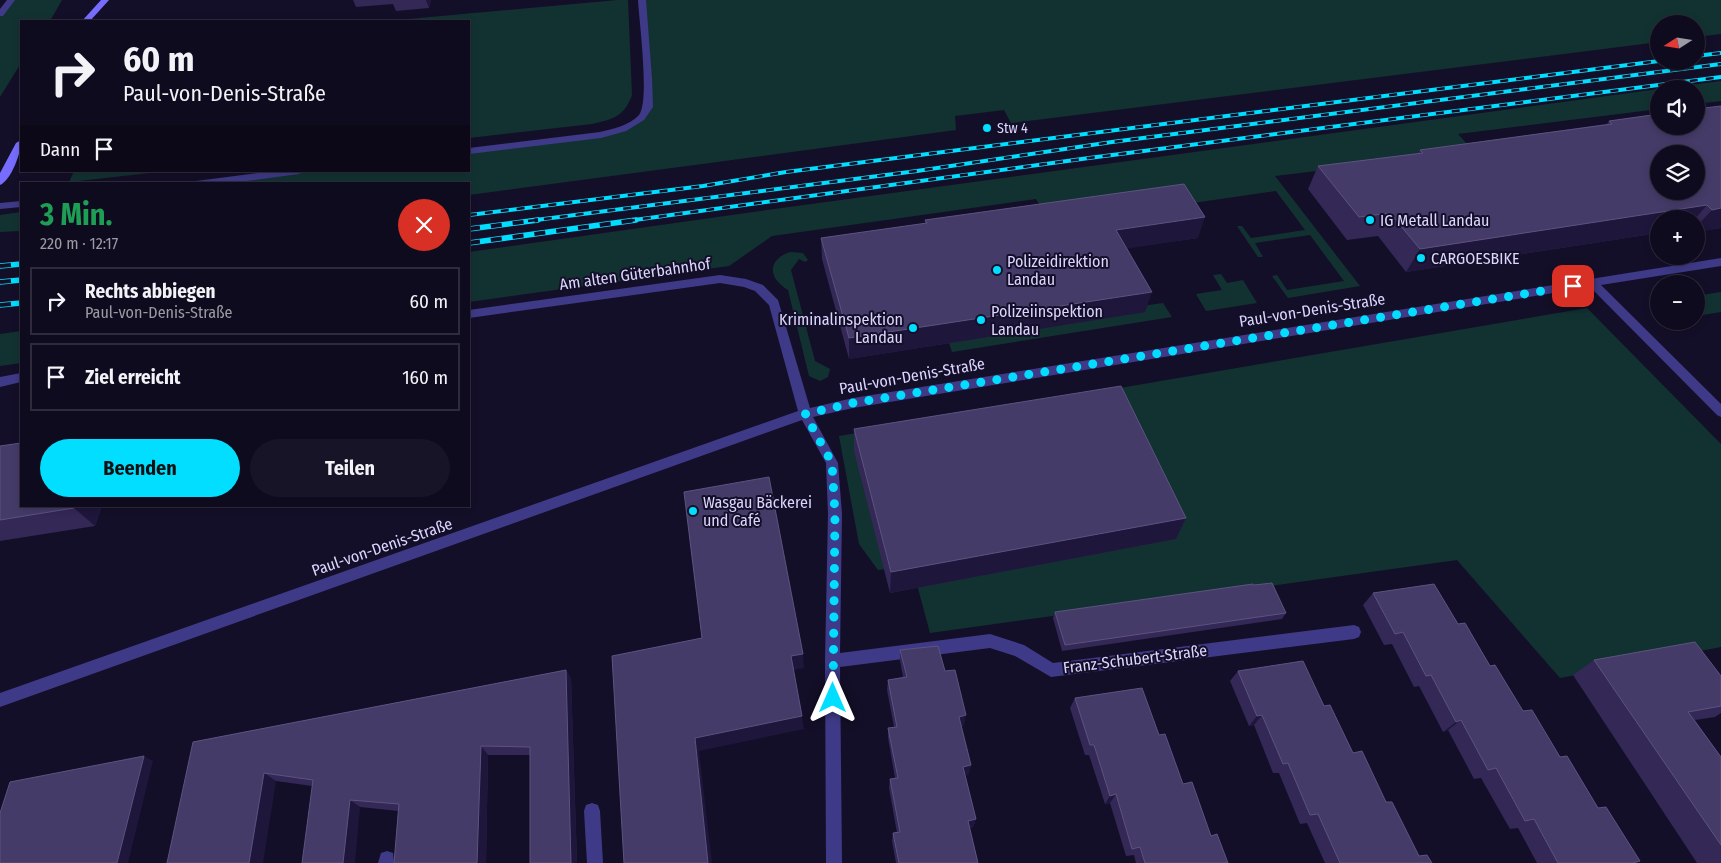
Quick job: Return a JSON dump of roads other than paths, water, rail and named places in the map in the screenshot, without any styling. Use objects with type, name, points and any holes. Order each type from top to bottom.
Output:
[{"type":"main road","points":[[87,20],[103,1]]},
{"type":"main road","points":[[0,182],[20,146]]},
{"type":"street","points":[[0,14],[11,0]]},
{"type":"street","points":[[470,151],[601,134],[623,129],[641,118],[648,107],[648,79],[642,0]]},
{"type":"street","points":[[212,182],[291,172]]},
{"type":"street","points":[[0,206],[20,204]]},
{"type":"street","name":"Paul-von-Denis-Straße","points":[[0,700],[805,414],[872,400],[1721,262]]},
{"type":"street","name":"Am alten Güterbahnhof","points":[[470,314],[696,281],[720,279],[746,283],[768,296],[776,308],[805,414]]},
{"type":"street","points":[[1592,283],[1721,412]]},
{"type":"street","points":[[0,382],[20,378]]},
{"type":"street","points":[[805,414],[832,463],[835,514],[832,661],[834,863]]},
{"type":"street","name":"Franz-Schubert-Straße","points":[[832,661],[990,641],[1019,650],[1051,670],[1354,632]]},
{"type":"street","points":[[592,811],[595,863]]},
{"type":"railway","points":[[1705,55],[1721,53]]},
{"type":"railway","points":[[470,215],[703,186],[786,172],[1650,62]]},
{"type":"railway","points":[[528,221],[917,171],[1112,142],[1721,64]]},
{"type":"railway","points":[[627,221],[1089,158],[1721,77]]},
{"type":"railway","points":[[470,229],[538,220]]},
{"type":"railway","points":[[470,243],[636,220]]},
{"type":"railway","points":[[0,266],[20,264]]},
{"type":"railway","points":[[0,282],[20,280]]},
{"type":"railway","points":[[0,305],[20,303]]},
{"type":"place","name":"Stw 4","points":[[987,128]]},
{"type":"place","name":"IG Metall Landau","points":[[1370,220]]},
{"type":"place","name":"CARGOESBIKE","points":[[1421,258]]},
{"type":"place","name":"Polizeidirektion Landau","points":[[997,270]]},
{"type":"place","name":"Polizeiinspektion Landau","points":[[981,320]]},
{"type":"place","name":"Kriminalinspektion Landau","points":[[913,328]]},
{"type":"place","name":"Wasgau Bäckerei und Café","points":[[693,511]]}]
